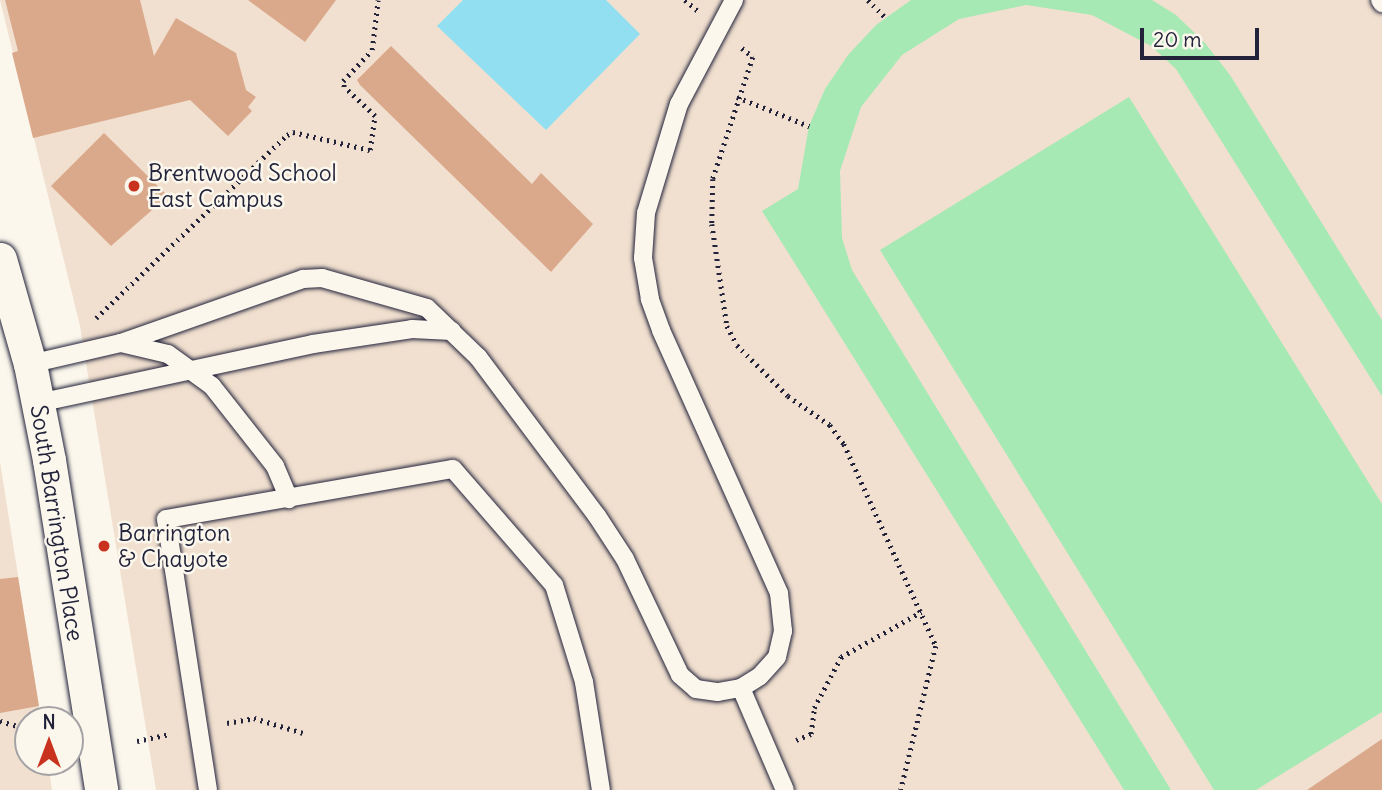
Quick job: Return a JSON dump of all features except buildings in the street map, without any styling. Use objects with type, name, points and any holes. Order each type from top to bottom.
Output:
[{"type":"street","name":"South Barrington Place","points":[[0,259],[9,326],[30,364],[38,403],[101,790]]},
{"type":"lane","points":[[30,364],[121,343],[303,279],[334,281],[427,308],[478,357],[597,516],[625,559],[680,675],[696,689],[719,692],[741,688],[760,676],[777,657],[783,631],[779,593],[661,330],[650,299],[643,258],[646,213],[679,104],[734,0]]},
{"type":"lane","points":[[38,403],[384,332],[452,331]]},
{"type":"lane","points":[[121,343],[167,354],[212,386],[275,466],[289,499]]},
{"type":"lane","points":[[208,790],[166,519],[453,469],[554,585],[584,682],[601,790]]},
{"type":"lane","points":[[741,688],[770,749],[785,790]]},
{"type":"path","points":[[86,328],[287,135],[293,132],[370,150],[375,117],[344,87],[343,81],[372,50],[378,0]]},
{"type":"path","points":[[868,0],[886,18]]},
{"type":"path","points":[[753,57],[737,97],[713,179],[712,224],[727,326],[737,345],[771,379],[830,425],[844,444],[936,646],[901,790]]},
{"type":"path","points":[[737,97],[810,126]]},
{"type":"path","points":[[770,749],[811,734],[814,708],[841,657],[921,612]]},
{"type":"shaded area","points":[[0,0],[1382,0],[1382,790],[156,790],[80,326]]},
{"type":"shaded area","points":[[0,462],[39,706],[14,706],[14,776],[50,776],[52,790],[0,790]]},
{"type":"green space","points":[[911,0],[1152,0],[1176,15],[1205,43],[1230,75],[1382,320],[1382,396],[1176,69],[1151,46],[1092,15],[1026,5],[959,19],[902,55],[861,107],[840,171],[842,238],[852,270],[1171,790],[1124,790],[762,211],[798,189],[809,126],[825,89],[848,55],[876,25]]},
{"type":"green space","points":[[1129,97],[1382,504],[1382,712],[1256,790],[1214,790],[880,250]]},
{"type":"water","points":[[463,0],[606,0],[640,34],[546,130],[437,26]]},
{"type":"place","name":"Brentwood School East Campus","points":[[134,186]]},
{"type":"place","name":"Barrington & Chayote","points":[[104,546]]}]
